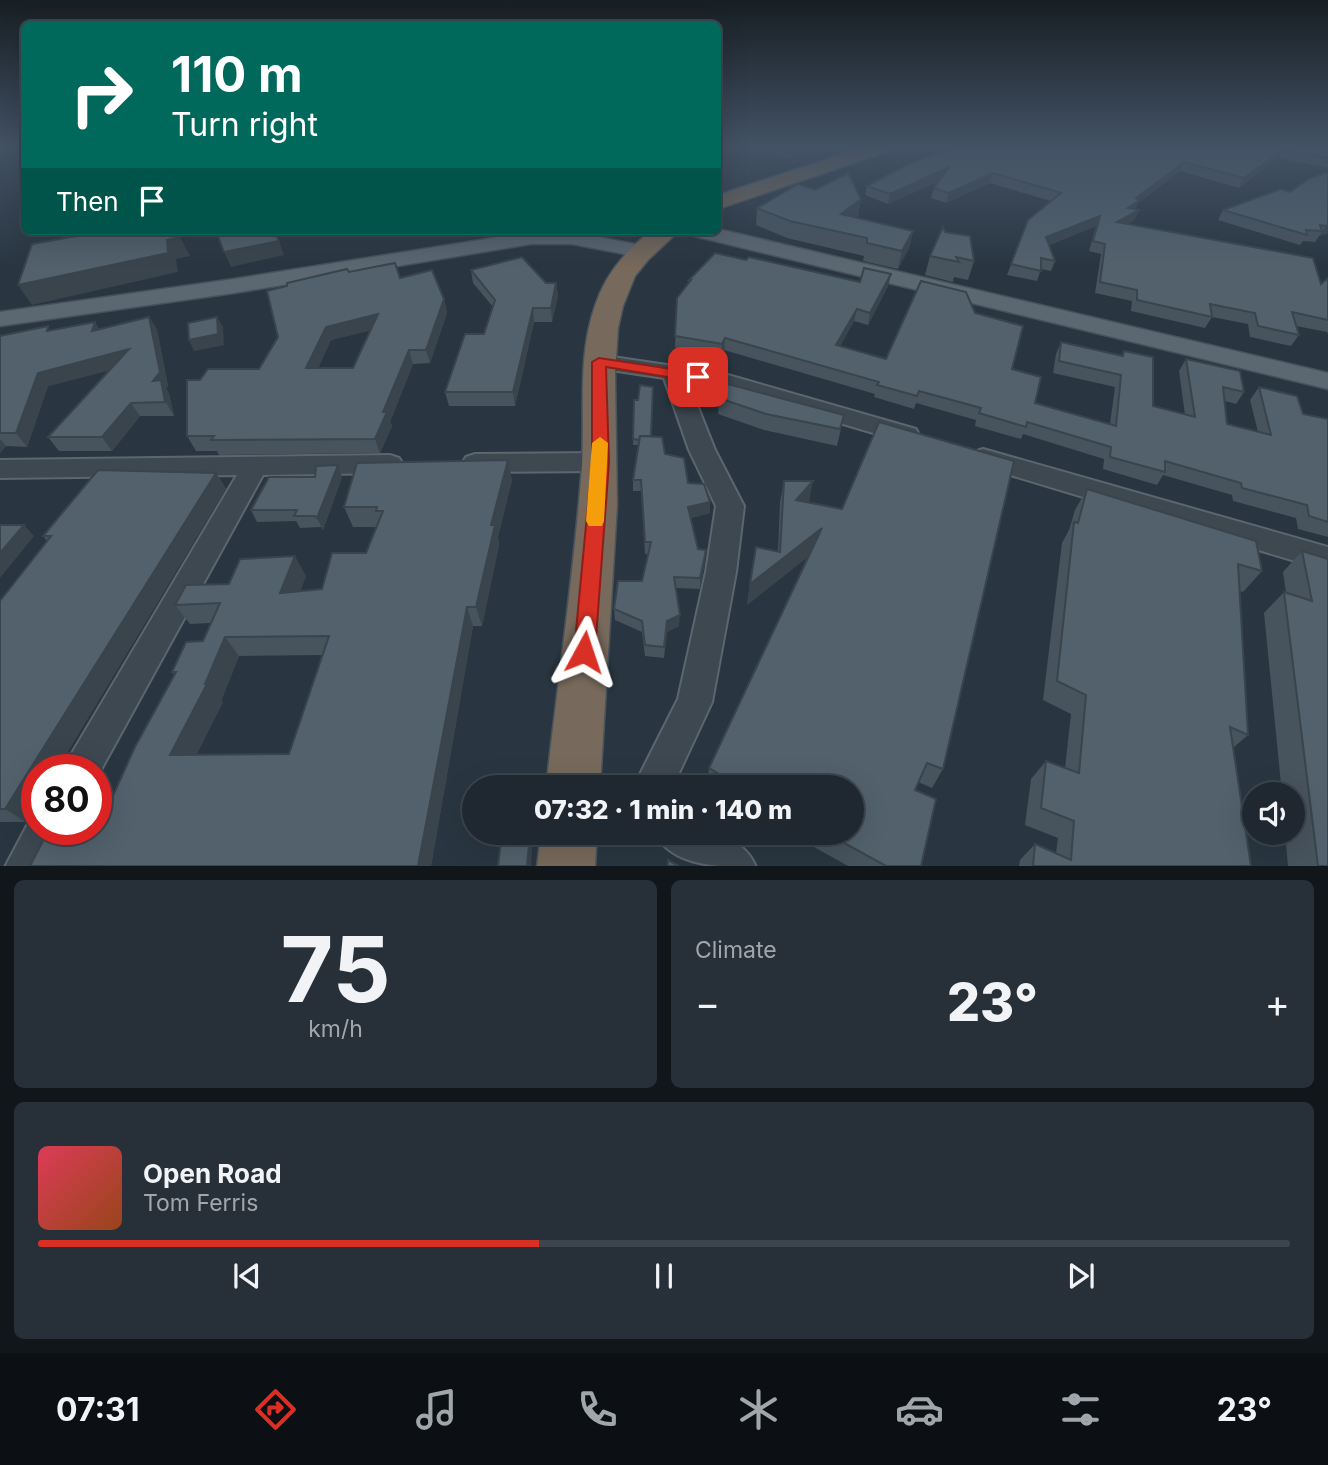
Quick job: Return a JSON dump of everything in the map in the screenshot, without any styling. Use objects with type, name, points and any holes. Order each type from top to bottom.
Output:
[{"type":"highway","points":[[721,201],[764,186]]},
{"type":"highway","points":[[574,775],[600,462],[599,362],[604,330],[617,285],[653,241]]},
{"type":"highway","points":[[566,866],[568,845]]},
{"type":"main road","points":[[715,235],[1328,382]]},
{"type":"main road","points":[[0,319],[234,286],[531,238],[653,241]]},
{"type":"street","points":[[599,362],[721,380],[930,442]]},
{"type":"street","points":[[658,775],[695,702],[721,572],[730,506],[702,450],[674,374]]},
{"type":"street","points":[[957,450],[1328,559]]},
{"type":"street","points":[[448,463],[600,462]]},
{"type":"street","points":[[0,469],[421,464]]},
{"type":"street","points":[[89,754],[255,466]]},
{"type":"street","points":[[25,866],[37,845]]},
{"type":"street","points":[[697,845],[736,866]]},
{"type":"building","points":[[794,186],[815,190],[822,186],[855,186],[861,199],[841,214],[913,231],[902,251],[867,243],[867,238],[790,221],[757,208]]},
{"type":"building","points":[[868,186],[907,186],[890,194]]},
{"type":"building","points":[[935,186],[963,186],[949,193]]},
{"type":"building","points":[[1039,186],[1151,186],[1136,198],[1140,200],[1128,208],[1139,210],[1117,222],[1313,258],[1321,284],[1328,278],[1328,320],[1292,312],[1299,335],[1258,326],[1255,313],[1210,304],[1212,317],[1137,300],[1137,290],[1100,282],[1105,244],[1093,241],[1100,216],[1046,237],[1055,261],[1041,258],[1041,271],[1011,264],[1028,220],[1061,193]]},
{"type":"building","points":[[1298,186],[1328,186],[1328,225],[1320,225],[1322,231],[1306,230],[1307,235],[1223,210],[1281,189],[1290,192]]},
{"type":"building","points":[[943,227],[945,232],[970,236],[974,261],[956,257],[959,262],[930,256]]},
{"type":"building","points":[[83,235],[180,237],[167,240],[168,253],[18,285],[32,244]]},
{"type":"building","points":[[218,235],[276,235],[279,241],[224,252]]},
{"type":"building","points":[[715,253],[746,260],[749,257],[860,282],[864,268],[891,274],[870,313],[857,309],[836,345],[886,359],[921,281],[966,292],[975,313],[1023,326],[1012,369],[1041,377],[1035,403],[1116,426],[1121,375],[1059,361],[1061,342],[1123,356],[1124,351],[1153,357],[1153,406],[1195,417],[1186,359],[1240,371],[1244,392],[1223,387],[1227,424],[1271,435],[1259,387],[1297,396],[1303,414],[1328,419],[1328,522],[1309,516],[1307,505],[1242,488],[1241,483],[1165,461],[1165,472],[1110,457],[1111,447],[1027,422],[1026,427],[979,413],[981,408],[919,391],[917,396],[877,385],[879,382],[725,338],[722,344],[675,336],[677,298],[689,280]]},
{"type":"building","points":[[522,257],[546,283],[556,283],[551,308],[533,308],[513,392],[445,392],[465,334],[484,334],[495,300],[471,270]]},
{"type":"building","points":[[395,263],[400,278],[432,270],[444,299],[426,350],[409,350],[383,412],[387,412],[375,439],[211,440],[214,436],[187,436],[187,380],[200,380],[208,369],[259,369],[278,337],[267,291],[287,286],[287,283],[347,269],[349,272]],"holes":[[[378,314],[353,368],[306,368],[326,327]]]},
{"type":"building","points":[[149,317],[160,372],[153,381],[161,380],[165,402],[131,403],[102,437],[48,437],[129,349],[38,373],[16,433],[0,433],[0,336],[48,326],[47,331],[95,322],[92,331]]},
{"type":"building","points":[[217,317],[218,334],[189,340],[188,323]]},
{"type":"building","points":[[724,383],[844,415],[840,429],[766,414],[719,398]]},
{"type":"building","points":[[640,385],[653,387],[651,436],[640,436],[639,440],[633,439],[634,400],[638,400]]},
{"type":"building","points":[[879,422],[1014,461],[943,769],[927,763],[915,790],[936,799],[921,866],[886,866],[848,845],[864,845],[864,775],[721,775],[709,768],[822,528],[750,584],[756,547],[780,552],[784,481],[813,481],[796,500],[842,509]]},
{"type":"building","points":[[640,436],[662,437],[665,454],[684,458],[688,483],[704,484],[710,502],[688,507],[698,549],[706,550],[700,578],[674,577],[680,615],[667,621],[664,647],[645,645],[642,621],[614,609],[618,581],[642,581],[651,542],[645,542],[641,480],[633,480]]},
{"type":"building","points":[[508,460],[491,525],[495,525],[476,607],[467,607],[418,866],[30,866],[41,845],[112,845],[112,798],[135,747],[176,672],[172,672],[186,642],[203,641],[220,603],[175,605],[186,585],[229,584],[240,559],[295,556],[280,593],[322,589],[332,553],[366,553],[383,511],[376,511],[377,507],[344,507],[357,463]],"holes":[[[329,636],[289,754],[170,755],[207,684],[225,637]]]},
{"type":"building","points":[[338,465],[317,518],[294,516],[297,510],[251,510],[269,477],[315,477],[316,466]]},
{"type":"building","points":[[98,470],[216,473],[40,754],[21,754],[21,784],[5,809],[0,809],[0,601],[51,536],[43,536]]},
{"type":"building","points":[[1087,489],[1256,541],[1262,571],[1238,564],[1248,735],[1230,727],[1242,806],[1242,845],[1248,845],[1251,866],[1033,866],[1035,844],[1071,860],[1074,821],[1041,808],[1046,761],[1079,773],[1086,695],[1057,681],[1074,522],[1078,523]]},
{"type":"building","points":[[0,525],[24,525],[0,553]]},
{"type":"building","points":[[1302,551],[1328,559],[1328,866],[1318,866],[1284,592],[1312,601]]},
{"type":"building","points":[[501,845],[529,845],[527,866],[498,866]]},
{"type":"building","points":[[668,860],[679,866],[668,866]]},
{"type":"slow traffic","points":[[595,521],[600,443]]},
{"type":"route","points":[[584,652],[600,462],[599,362],[698,377]]}]
